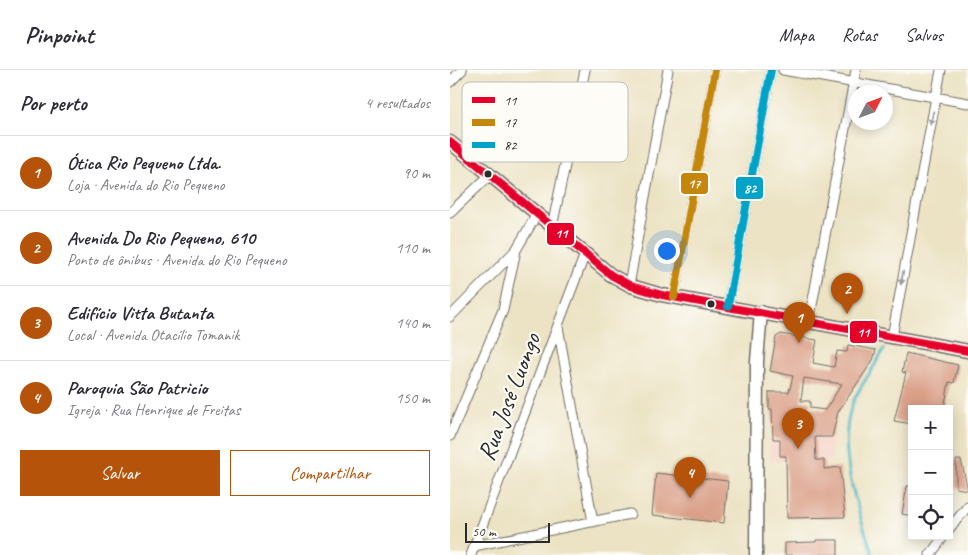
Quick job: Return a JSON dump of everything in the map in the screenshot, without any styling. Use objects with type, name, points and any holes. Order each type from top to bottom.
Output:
[{"type":"main road","points":[[450,142],[462,152]]},
{"type":"main road","points":[[474,162],[585,254],[612,275],[629,284],[674,297],[968,351]]},
{"type":"main road","points":[[756,555],[757,361],[761,312]]},
{"type":"street","points":[[450,82],[462,70]]},
{"type":"street","points":[[629,284],[668,70]]},
{"type":"street","points":[[674,297],[715,70]]},
{"type":"street","points":[[728,306],[771,70]]},
{"type":"street","points":[[783,70],[968,103]]},
{"type":"street","points":[[809,321],[856,70]]},
{"type":"street","points":[[892,337],[941,70]]},
{"type":"street","points":[[552,227],[566,162]]},
{"type":"street","points":[[450,214],[490,175]]},
{"type":"street","points":[[450,318],[516,250],[537,214]]},
{"type":"street","points":[[450,436],[503,310],[516,250]]},
{"type":"street","name":"Rua José Luongo","points":[[472,550],[585,254]]},
{"type":"street","points":[[558,327],[593,522]]},
{"type":"street","points":[[450,419],[460,410]]},
{"type":"street","points":[[953,524],[968,506]]},
{"type":"street","points":[[472,550],[630,514]]},
{"type":"street","points":[[930,555],[941,540]]},
{"type":"shaded area","points":[[832,437],[832,460],[770,461],[770,440]]},
{"type":"building","points":[[781,334],[817,340],[813,363],[834,367],[837,351],[847,352],[848,345],[876,350],[873,360],[838,412],[832,437],[815,437],[816,460],[824,460],[824,469],[840,467],[845,517],[787,518],[786,456],[780,456],[780,439],[773,439],[772,409],[769,409],[769,392],[789,392],[793,376],[770,371],[776,337]],"holes":[[[804,378],[842,384],[825,410],[810,408],[810,401],[801,401]]]},
{"type":"building","points":[[906,353],[958,365],[954,383],[949,382],[945,405],[908,405],[908,423],[894,421],[906,373],[902,372]]},
{"type":"building","points":[[956,460],[961,460],[968,490],[956,488]]},
{"type":"building","points":[[656,473],[728,481],[724,523],[652,515]]},
{"type":"building","points":[[907,486],[908,486],[908,515],[902,514]]},
{"type":"building","points":[[816,540],[838,540],[838,555],[785,555],[785,543],[816,542]]},
{"type":"waterway","points":[[873,555],[851,481],[846,442],[852,405],[884,349]]},
{"type":"transit line","name":"17","points":[[674,297],[715,70]]},
{"type":"transit line","name":"82","points":[[728,306],[771,70]]},
{"type":"transit line","name":"11","points":[[450,142],[462,152]]},
{"type":"transit line","name":"11","points":[[474,162],[611,275],[631,286],[662,295],[968,351]]},
{"type":"place","name":"Avenida Do Rio Pequeno, 610","points":[[847,314]]},
{"type":"place","name":"Ótica Rio Pequeno Ltda.","points":[[799,343]]},
{"type":"place","name":"Edifício Vitta Butanta","points":[[798,449]]},
{"type":"place","name":"Paroquia São Patricio","points":[[690,498]]}]
